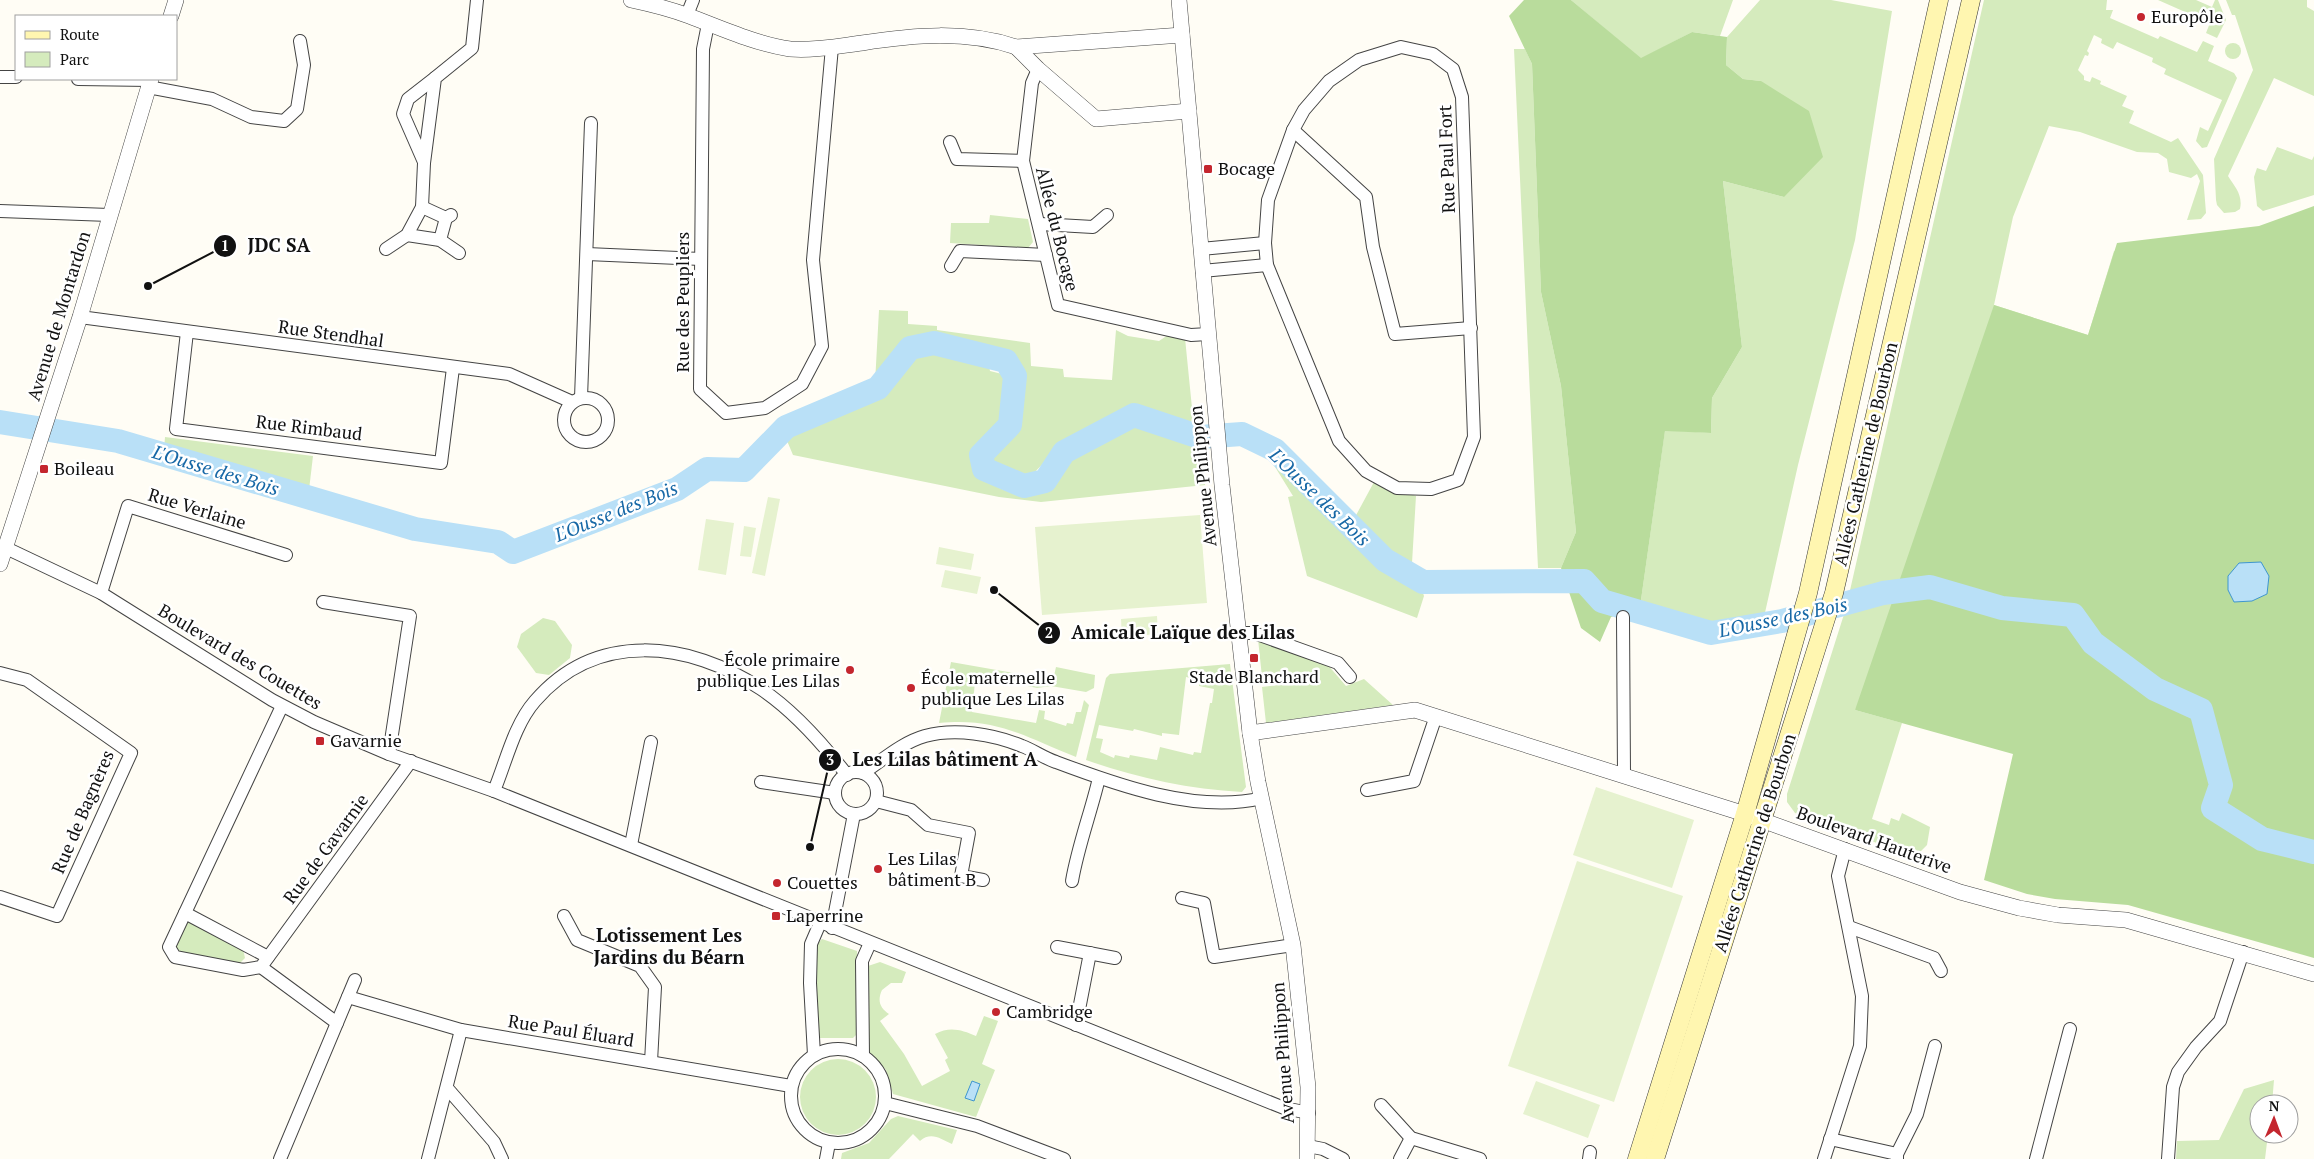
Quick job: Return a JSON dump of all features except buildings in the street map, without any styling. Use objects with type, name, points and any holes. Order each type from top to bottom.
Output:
[{"type":"main road","name":"Allées Catherine de Bourbon","points":[[1637,1159],[1745,814],[1808,594],[1939,0]]},
{"type":"main road","name":"Allées Catherine de Bourbon","points":[[1655,1159],[1834,593],[1971,0]]},
{"type":"street","points":[[171,15],[176,0]]},
{"type":"street","points":[[424,163],[403,114],[408,99],[472,48],[477,0]]},
{"type":"street","points":[[630,0],[688,15],[708,24],[791,49],[832,47],[914,35],[957,36],[1000,41],[1016,47],[1038,69],[1096,119],[1189,111]]},
{"type":"street","points":[[688,15],[693,0]]},
{"type":"street","name":"Avenue Philippon","points":[[1179,0],[1218,452],[1250,733],[1293,945],[1309,1113],[1307,1152]]},
{"type":"street","name":"Rue des Peupliers","points":[[708,24],[702,49],[700,389],[726,413],[765,408],[802,384],[822,346],[813,260],[832,47]]},
{"type":"street","points":[[1016,47],[1182,34]]},
{"type":"street","points":[[102,80],[150,82],[212,100],[251,117],[284,122],[296,109],[304,65],[300,41]]},
{"type":"street","name":"Rue Paul Fort","points":[[1401,47],[1432,54],[1453,69],[1462,97],[1474,437],[1458,480],[1431,489],[1397,488],[1366,471],[1339,441],[1267,266],[1265,243],[1268,200],[1293,130],[1304,110],[1329,81],[1359,60],[1401,47]]},
{"type":"street","name":"Allée du Bocage","points":[[1038,69],[1032,83],[1023,161],[1040,224],[1058,305],[1190,335],[1208,334]]},
{"type":"street","points":[[0,77],[15,77]]},
{"type":"street","points":[[386,249],[407,235],[422,207],[424,163],[435,78]]},
{"type":"street","name":"Avenue de Montardon","points":[[0,564],[80,317],[150,82]]},
{"type":"street","points":[[591,123],[587,254],[701,259]]},
{"type":"street","points":[[1293,130],[1366,197],[1374,247],[1395,334],[1471,328]]},
{"type":"street","points":[[950,142],[957,159],[1023,161]]},
{"type":"street","points":[[422,207],[449,217],[440,240]]},
{"type":"street","points":[[0,210],[109,215]]},
{"type":"street","points":[[1040,224],[1094,227],[1107,215]]},
{"type":"street","points":[[407,235],[440,240],[459,253]]},
{"type":"street","points":[[1201,249],[1265,243]]},
{"type":"street","points":[[952,266],[960,251],[1046,255]]},
{"type":"street","name":"Rue Stendhal","points":[[80,317],[509,374],[577,400],[587,254]]},
{"type":"street","points":[[1202,271],[1267,266]]},
{"type":"street","name":"Rue Rimbaud","points":[[187,332],[176,429],[441,463],[453,368]]},
{"type":"street","name":"Rue Verlaine","points":[[101,594],[128,506],[286,555]]},
{"type":"street","name":"Boulevard des Couettes","points":[[6,548],[101,594],[282,706],[314,722],[389,754],[494,791],[631,845],[832,928],[1284,1108],[1309,1113]]},
{"type":"street","points":[[323,602],[410,616],[389,754]]},
{"type":"street","points":[[1623,617],[1624,774]]},
{"type":"street","points":[[1240,633],[1254,633],[1338,664],[1350,678]]},
{"type":"street","points":[[494,791],[519,728],[533,703],[544,692],[566,673],[589,659],[612,652],[640,650],[674,653],[706,662],[737,674],[763,690],[795,717],[847,775]]},
{"type":"street","name":"Rue de Bagnères","points":[[0,673],[27,680],[130,753],[57,916],[0,897]]},
{"type":"street","points":[[265,962],[243,970],[175,957],[169,947],[282,706]]},
{"type":"street","name":"Boulevard Hauterive","points":[[1250,733],[1415,710],[1624,774],[1745,814],[1960,892],[2019,908],[2058,915],[2126,920],[2243,952],[2314,974]]},
{"type":"street","points":[[1367,790],[1414,781],[1436,716]]},
{"type":"street","points":[[863,773],[874,782],[877,795],[876,802],[867,811],[854,814],[840,806],[835,793],[838,782],[847,775],[863,773],[903,745],[925,736],[951,732],[984,735],[1020,745],[1052,761],[1140,790],[1200,802],[1239,803],[1262,798]]},
{"type":"street","points":[[631,845],[650,742]]},
{"type":"street","name":"Rue de Gavarnie","points":[[265,962],[411,761]]},
{"type":"street","points":[[1072,881],[1099,778]]},
{"type":"street","points":[[761,782],[835,793]]},
{"type":"street","points":[[876,802],[911,810],[928,825],[969,833],[962,876],[983,880]]},
{"type":"street","points":[[832,928],[854,814]]},
{"type":"street","points":[[1824,1159],[1860,1046],[1862,996],[1838,876],[1845,849]]},
{"type":"street","points":[[1182,898],[1204,903],[1214,957],[1293,945]]},
{"type":"street","points":[[185,913],[265,962],[337,1023]]},
{"type":"street","points":[[564,916],[577,940],[640,966],[655,987],[651,1062]]},
{"type":"street","points":[[814,1055],[810,983],[811,944],[820,923]]},
{"type":"street","points":[[1849,927],[1934,958],[1941,971]]},
{"type":"street","points":[[863,1056],[862,961],[870,943]]},
{"type":"street","points":[[1057,947],[1116,958]]},
{"type":"street","points":[[2168,1159],[2173,1087],[2178,1072],[2196,1047],[2220,1021],[2243,952]]},
{"type":"street","points":[[1076,1024],[1090,953]]},
{"type":"street","points":[[280,1159],[356,980]]},
{"type":"street","name":"Rue Paul Éluard","points":[[348,997],[461,1030],[791,1086]]},
{"type":"street","points":[[2036,1159],[2070,1029]]},
{"type":"street","points":[[428,1159],[461,1030]]},
{"type":"street","points":[[1830,1139],[1897,1157],[1917,1114],[1935,1046]]},
{"type":"street","points":[[839,1049],[863,1056],[881,1076],[885,1103],[880,1118],[870,1131],[857,1140],[829,1143],[815,1138],[803,1129],[795,1116],[790,1101],[791,1086],[796,1074],[804,1063],[814,1055],[826,1050],[839,1049]]},
{"type":"street","points":[[447,1088],[494,1142],[502,1159]]},
{"type":"street","points":[[885,1103],[978,1126],[1064,1159]]},
{"type":"street","points":[[1381,1106],[1411,1138],[1480,1159]]},
{"type":"street","points":[[1400,1159],[1411,1138]]},
{"type":"street","points":[[826,1159],[829,1143]]},
{"type":"street","points":[[1307,1152],[1323,1148],[1343,1159]]},
{"type":"green space","points":[[1524,0],[1571,0],[1641,58],[1692,32],[1727,37],[1726,65],[1743,79],[1761,81],[1809,111],[1823,157],[1784,197],[1723,181],[1742,347],[1712,398],[1711,433],[1665,431],[1640,607],[1611,617],[1600,642],[1581,628],[1561,568],[1576,532],[1561,386],[1541,292],[1532,64],[1509,16]]},
{"type":"green space","points":[[1571,0],[1733,0],[1720,36],[1692,32],[1641,59]]},
{"type":"green space","points":[[1760,0],[1831,0],[1892,11],[1855,240],[1798,465],[1760,635],[1640,607],[1665,430],[1711,433],[1712,398],[1742,347],[1723,181],[1784,197],[1761,81],[1743,79],[1726,65],[1727,37]]},
{"type":"green space","points":[[1984,0],[2107,0],[2106,10],[2113,10],[2110,18],[2158,39],[2160,36],[2197,52],[2203,41],[2214,46],[2208,61],[2234,73],[2237,78],[2207,147],[2202,148],[2196,141],[2200,127],[2208,131],[2222,100],[2164,74],[2166,69],[2152,62],[2153,58],[2117,42],[2113,49],[2101,43],[2102,39],[2094,35],[2087,51],[2089,53],[2088,56],[2085,55],[2078,70],[2084,76],[2084,80],[2090,82],[2092,77],[2101,81],[2100,84],[2127,96],[2122,106],[2134,111],[2129,123],[2171,142],[2178,138],[2203,175],[2206,213],[2201,219],[2187,220],[2200,181],[2197,174],[2191,178],[2169,172],[2167,159],[2158,153],[2137,152],[2080,132],[2049,126],[2013,217],[1994,305],[2088,335],[2114,251],[2150,253],[1855,710],[1902,723],[1872,819],[1889,825],[1891,818],[1899,821],[1902,813],[1930,827],[1927,845],[1915,857],[1795,813],[1787,802],[1787,794],[1846,608]]},
{"type":"green space","points":[[2158,0],[2196,0],[2212,7],[2215,0],[2218,0],[2226,20],[2217,38],[2206,33],[2210,23]]},
{"type":"green space","points":[[2226,0],[2307,0],[2307,7],[2314,11],[2314,96],[2274,78],[2228,176],[2239,195],[2240,209],[2235,212],[2224,213],[2217,205],[2216,200],[2214,159],[2253,70],[2235,15],[2232,15]]},
{"type":"green space","points":[[2233,43],[2239,45],[2241,51],[2239,57],[2233,59],[2227,57],[2225,51],[2227,45]]},
{"type":"green space","points":[[1514,49],[1525,49],[1532,64],[1541,292],[1561,386],[1576,532],[1561,568],[1538,568]]},
{"type":"green space","points":[[2277,147],[2312,160],[2314,156],[2314,195],[2263,211],[2257,206],[2254,177],[2257,168],[2266,171]]},
{"type":"green space","points":[[2314,206],[2314,958],[2128,905],[2055,899],[2027,894],[1984,880],[2013,754],[1855,710],[1994,305],[2088,335],[2117,243],[2259,226]]},
{"type":"green space","points":[[990,215],[1028,219],[1033,242],[1028,248],[950,243],[951,223],[989,223]]},
{"type":"green space","points":[[879,310],[908,311],[908,324],[937,326],[937,330],[1030,343],[1031,366],[1063,369],[1064,377],[1112,380],[1116,330],[1128,336],[1159,341],[1168,335],[1185,338],[1194,428],[1148,411],[1129,410],[1104,420],[1063,443],[1029,478],[1015,476],[990,464],[990,458],[1014,429],[1023,379],[1020,364],[1014,356],[932,337],[902,345],[893,357],[890,367],[875,383]]},
{"type":"green space","points":[[924,352],[937,352],[988,362],[990,371],[1006,375],[1004,415],[976,451],[975,471],[997,487],[1015,493],[1033,493],[1041,489],[1072,459],[1097,440],[1115,429],[1141,422],[1159,427],[1187,440],[1205,444],[1205,485],[1041,502],[999,497],[793,455],[785,436],[879,395],[893,385],[905,361]]},
{"type":"green space","points":[[165,437],[313,456],[309,490],[164,450]]},
{"type":"green space","points":[[1272,462],[1364,547],[1385,571],[1421,587],[1424,596],[1417,618],[1307,576],[1288,497],[1293,496]]},
{"type":"green space","points":[[1374,482],[1416,496],[1412,563],[1417,569],[1395,559],[1354,519]]},
{"type":"green space","points":[[768,497],[780,499],[765,576],[752,573]]},
{"type":"green space","points":[[1200,515],[1207,603],[1042,615],[1035,527]]},
{"type":"green space","points":[[706,519],[734,523],[726,575],[698,570]]},
{"type":"green space","points":[[744,526],[756,528],[751,557],[740,556]]},
{"type":"green space","points":[[939,547],[974,554],[971,570],[936,564]]},
{"type":"green space","points":[[945,570],[981,577],[977,594],[941,587]]},
{"type":"green space","points":[[1157,616],[1158,634],[1122,637],[1121,619]]},
{"type":"green space","points":[[543,618],[555,621],[572,645],[570,658],[549,675],[536,673],[517,647],[521,634]]},
{"type":"green space","points":[[1258,639],[1327,664],[1346,686],[1364,679],[1393,705],[1266,723],[1262,687],[1297,683],[1296,674],[1262,677]]},
{"type":"green space","points":[[951,662],[1053,680],[1056,667],[1095,675],[1094,688],[1086,692],[1051,686],[1037,688],[980,676],[978,682],[975,682],[972,712],[1036,723],[1039,710],[1045,711],[1044,719],[1066,726],[1067,723],[1073,724],[1076,712],[1081,712],[1084,700],[1089,705],[1076,757],[1026,736],[994,726],[978,723],[939,723]]},
{"type":"green space","points":[[1230,664],[1246,787],[1242,792],[1222,791],[1163,782],[1086,760],[1106,678],[1110,674]],"holes":[[[1186,677],[1199,680],[1199,686],[1214,689],[1201,753],[1194,752],[1193,755],[1160,747],[1157,760],[1130,755],[1129,758],[1115,755],[1114,758],[1100,752],[1103,739],[1096,738],[1099,725],[1133,731],[1134,729],[1162,736],[1162,733],[1179,735]]]},
{"type":"green space","points":[[1596,787],[1694,820],[1672,888],[1573,855]]},
{"type":"green space","points":[[1577,861],[1683,896],[1614,1102],[1508,1066]]},
{"type":"green space","points":[[187,920],[243,949],[245,958],[240,963],[177,953],[174,942]]},
{"type":"green space","points":[[822,939],[857,951],[859,1032],[853,1038],[820,1038],[816,1031],[815,946]]},
{"type":"green space","points":[[880,962],[906,972],[902,983],[891,983],[882,990],[880,1004],[889,1014],[880,1021],[904,1054],[922,1086],[950,1071],[945,1060],[948,1058],[935,1034],[946,1030],[956,1030],[976,1036],[984,1016],[998,1021],[982,1064],[995,1070],[976,1117],[893,1094],[886,1070],[869,1052],[868,966]]},
{"type":"green space","points":[[838,1059],[853,1062],[865,1070],[873,1082],[876,1097],[873,1112],[865,1124],[853,1132],[838,1135],[823,1132],[811,1124],[803,1112],[800,1097],[803,1082],[811,1070],[823,1062]]},
{"type":"green space","points":[[2274,1080],[2273,1094],[2249,1094],[2249,1144],[2267,1144],[2265,1159],[2176,1159],[2177,1141],[2219,1140],[2244,1089]]},
{"type":"green space","points":[[1536,1081],[1600,1105],[1588,1138],[1523,1114]]},
{"type":"green space","points":[[898,1116],[957,1130],[952,1144],[932,1136],[920,1141],[913,1134],[889,1159],[841,1159],[842,1153],[869,1143],[891,1119]]},
{"type":"water","points":[[2261,562],[2269,576],[2267,594],[2252,601],[2234,602],[2228,590],[2228,576],[2239,563]]},
{"type":"water","points":[[972,1081],[980,1084],[974,1101],[965,1098]]},
{"type":"waterway","name":"L'Ousse des Bois","points":[[0,422],[118,441],[415,529],[498,542],[513,552],[677,489],[707,469],[744,470],[786,427],[878,388],[910,348],[934,343],[1006,361],[1015,376],[1010,425],[981,455],[984,469],[1024,486],[1045,481],[1064,452],[1134,415],[1200,437],[1242,434],[1275,450],[1385,560],[1423,582],[1584,581],[1602,601],[1711,633],[1782,621],[1883,593],[1930,587],[2002,608],[2073,615],[2093,643],[2155,689],[2201,710],[2221,785],[2213,808],[2262,839],[2314,852]]},
{"type":"place","name":"Europôle","points":[[2141,17]]},
{"type":"place","name":"Bocage","points":[[1208,169]]},
{"type":"place","name":"JDC SA","points":[[148,286]]},
{"type":"place","name":"Boileau","points":[[44,469]]},
{"type":"place","name":"Amicale Laïque des Lilas","points":[[994,590]]},
{"type":"place","name":"Stade Blanchard","points":[[1254,658]]},
{"type":"place","name":"École primaire publique Les Lilas","points":[[850,670]]},
{"type":"place","name":"École maternelle publique Les Lilas","points":[[911,688]]},
{"type":"place","name":"Gavarnie","points":[[320,741]]},
{"type":"place","name":"Les Lilas bâtiment A","points":[[810,847]]},
{"type":"place","name":"Les Lilas bâtiment B","points":[[878,869]]},
{"type":"place","name":"Couettes","points":[[777,883]]},
{"type":"place","name":"Laperrine","points":[[776,916]]},
{"type":"place","name":"Cambridge","points":[[996,1012]]},
{"type":"district","name":"Lotissement Les Jardins du Béarn","points":[[669,946]]}]
